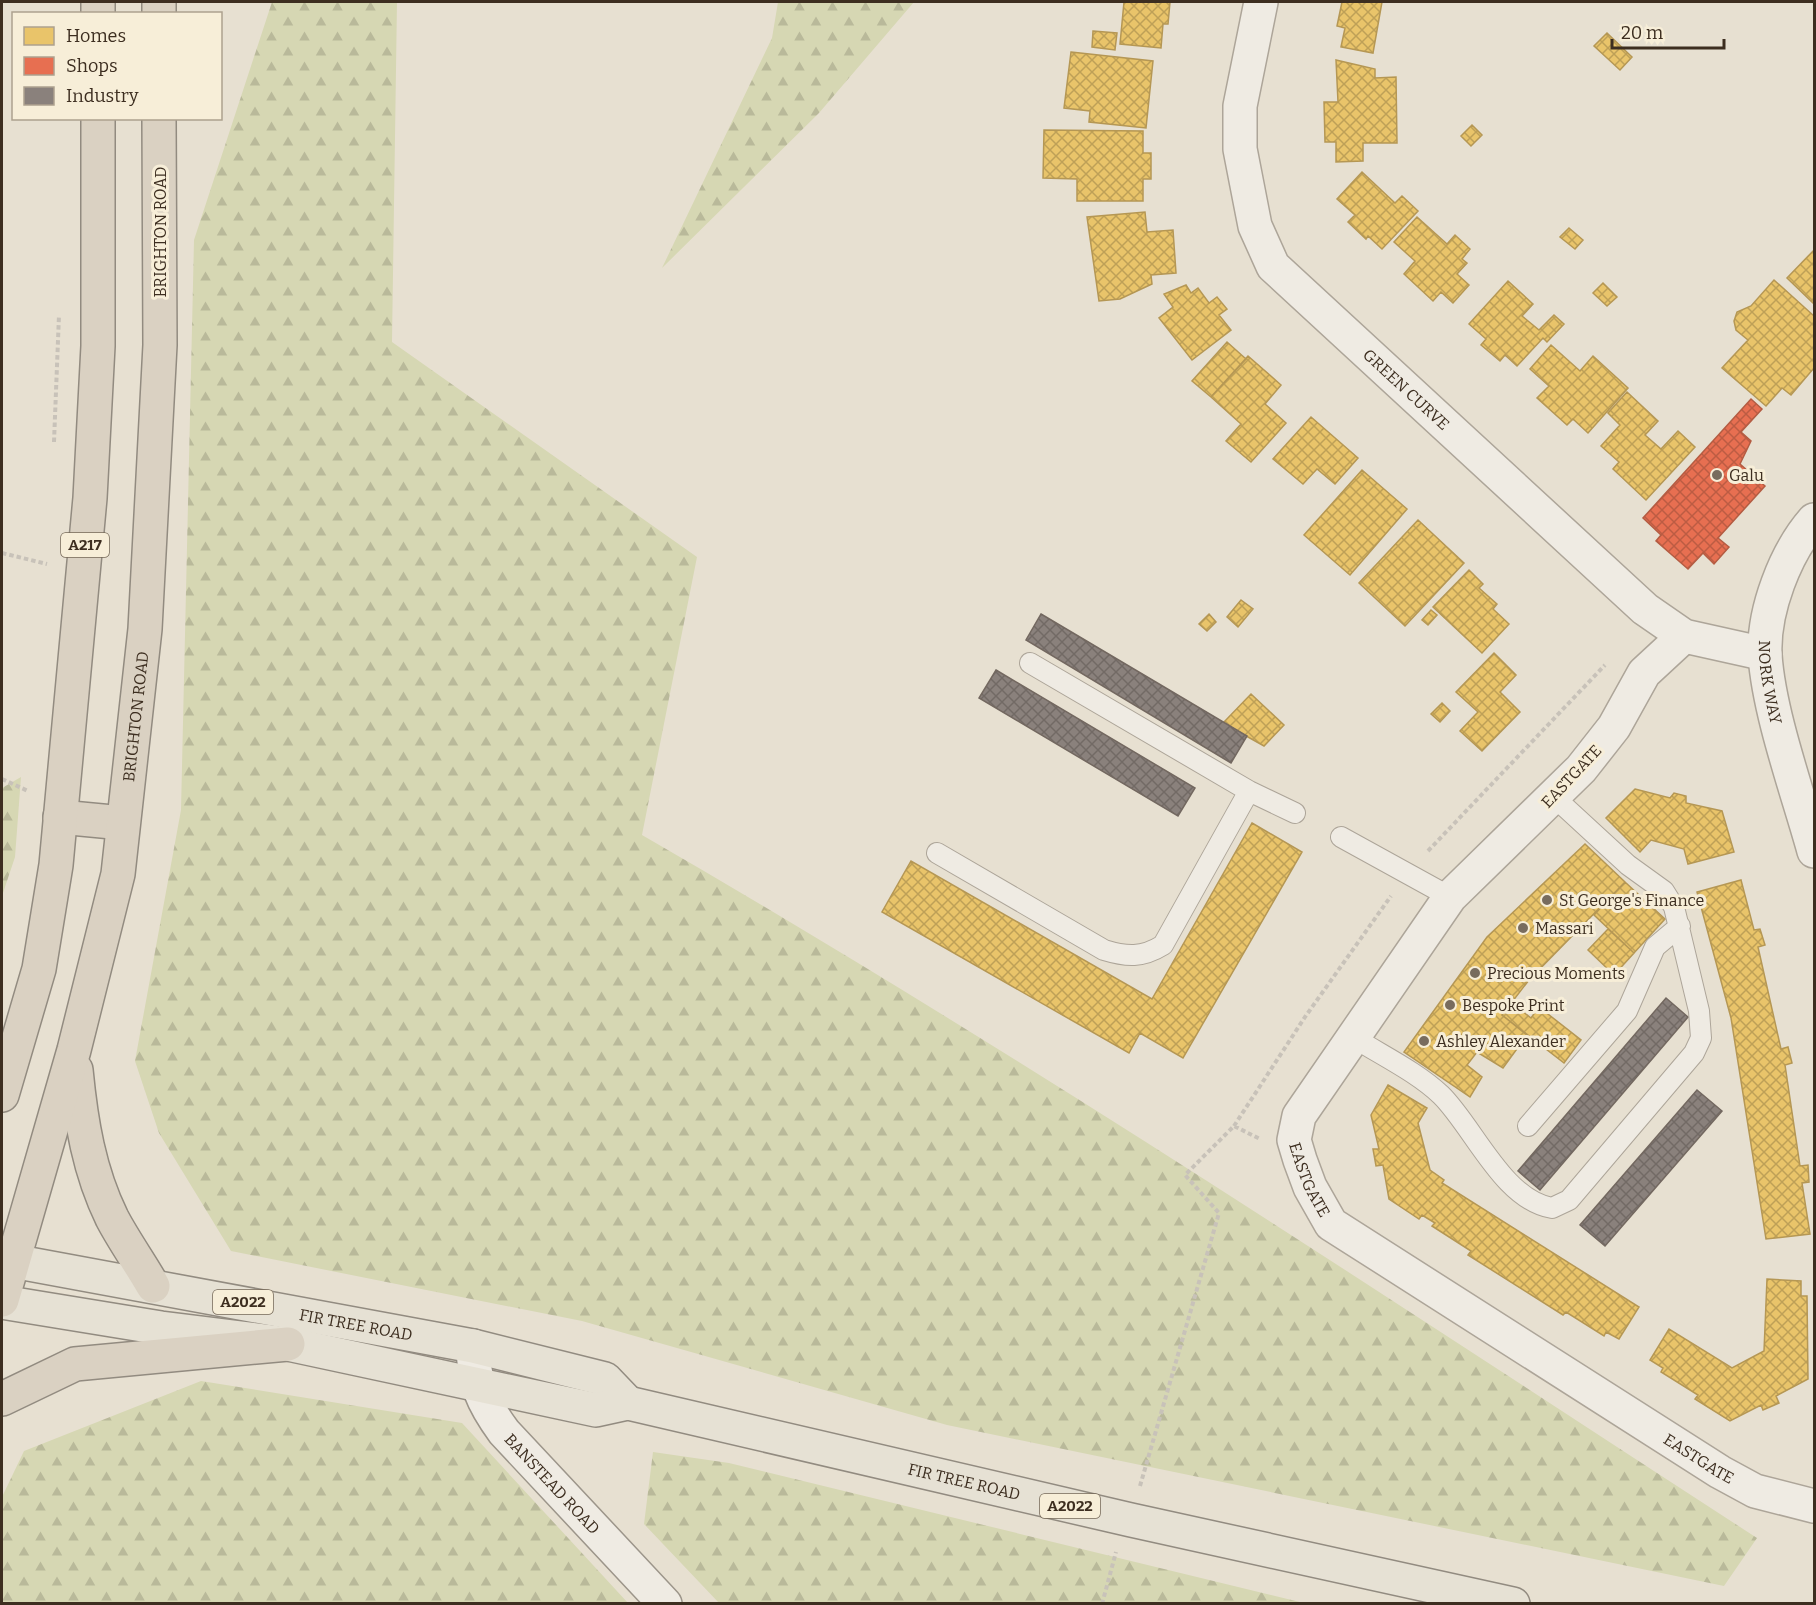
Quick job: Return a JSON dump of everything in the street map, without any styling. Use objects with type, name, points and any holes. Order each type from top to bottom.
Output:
[{"type":"highway","name":"A217","points":[[4,1084],[39,969],[49,806],[90,498],[97,358],[98,120]]},
{"type":"highway","name":"BRIGHTON ROAD","points":[[2,1301],[7,1260],[74,1050],[118,874],[145,629],[159,357],[159,120]]},
{"type":"highway","points":[[49,806],[123,823]]},
{"type":"highway","points":[[74,1050],[81,1123],[96,1180],[113,1220],[153,1286]]},
{"type":"highway","points":[[2,1400],[75,1364],[288,1344]]},
{"type":"main road","name":"FIR TREE ROAD","points":[[7,1260],[473,1346],[605,1379],[628,1403]]},
{"type":"main road","name":"FIR TREE ROAD","points":[[2,1301],[161,1328],[288,1344],[596,1410],[628,1403],[1131,1520],[1513,1604]]},
{"type":"street","name":"GREEN CURVE","points":[[1261,2],[1242,96],[1240,149],[1255,226],[1273,266],[1645,609],[1684,636],[1765,654]]},
{"type":"street","name":"NORK WAY","points":[[1812,833],[1776,712],[1765,654],[1773,593],[1788,560],[1815,520]]},
{"type":"street","name":"EASTGATE","points":[[1684,636],[1644,673],[1614,727],[1581,769],[1450,897],[1299,1116],[1294,1140],[1310,1187],[1331,1224],[1720,1472],[1755,1491],[1815,1506]]},
{"type":"street","name":"BANSTEAD ROAD","points":[[473,1346],[476,1384],[489,1411],[504,1432],[665,1604]]},
{"type":"lane","points":[[1030,663],[1249,791],[1295,813]]},
{"type":"lane","points":[[937,853],[1104,950],[1126,957],[1146,955],[1163,945],[1249,791]]},
{"type":"lane","points":[[1353,1037],[1441,1095],[1494,1167],[1531,1200],[1552,1208],[1563,1205],[1694,1053],[1701,1038],[1699,1011],[1674,906],[1664,891],[1628,866],[1553,796]]},
{"type":"lane","points":[[1341,837],[1450,897]]},
{"type":"lane","points":[[1528,1126],[1627,1011],[1654,947],[1680,926]]},
{"type":"path","points":[[54,447],[59,307]]},
{"type":"path","points":[[2,553],[48,564]]},
{"type":"path","points":[[48,576],[49,553]]},
{"type":"path","points":[[2,779],[49,806]]},
{"type":"path","points":[[1102,1604],[1114,1557],[1131,1520],[1219,1213],[1185,1175],[1234,1126],[1300,1160]]},
{"type":"green space","points":[[272,2],[397,2],[392,342],[697,557],[642,835],[925,1004],[1065,1091],[1757,1538],[1724,1586],[947,1425],[582,1321],[231,1251],[159,1133],[135,1061],[181,810],[194,240]]},
{"type":"green space","points":[[778,2],[914,2],[819,113],[662,268],[772,38]]},
{"type":"green space","points":[[21,777],[15,857],[2,896],[2,788]]},
{"type":"green space","points":[[201,1381],[462,1423],[628,1603],[2,1603],[2,1497],[24,1451]]},
{"type":"green space","points":[[653,1452],[729,1463],[1304,1603],[719,1603],[644,1524]]},
{"type":"building: Homes","points":[[1124,2],[1170,2],[1168,24],[1163,24],[1161,48],[1120,44]]},
{"type":"building: Homes","points":[[1342,2],[1382,2],[1373,53],[1341,47],[1345,28],[1337,26]]},
{"type":"building: Homes","points":[[1093,31],[1117,33],[1115,50],[1092,47]]},
{"type":"building: Homes","points":[[1607,33],[1632,57],[1620,70],[1594,46]]},
{"type":"building: Homes","points":[[1071,52],[1153,61],[1146,128],[1089,122],[1090,111],[1064,108]]},
{"type":"building: Homes","points":[[1336,60],[1375,69],[1375,78],[1396,77],[1397,143],[1363,143],[1363,161],[1336,162],[1336,142],[1325,142],[1324,102],[1338,102]]},
{"type":"building: Homes","points":[[1472,125],[1482,135],[1471,146],[1461,136]]},
{"type":"building: Homes","points":[[1044,130],[1143,131],[1143,153],[1151,153],[1151,179],[1143,179],[1143,201],[1077,201],[1077,179],[1043,178]]},
{"type":"building: Homes","points":[[1362,172],[1395,203],[1402,196],[1418,211],[1382,249],[1368,236],[1366,239],[1348,222],[1355,215],[1337,199]]},
{"type":"building: Homes","points":[[1145,212],[1147,232],[1173,230],[1176,273],[1151,275],[1152,284],[1120,299],[1099,301],[1087,217]]},
{"type":"building: Homes","points":[[1417,217],[1447,244],[1455,235],[1470,249],[1462,259],[1467,263],[1457,274],[1469,285],[1453,303],[1441,292],[1433,301],[1404,274],[1415,261],[1394,242]]},
{"type":"building: Homes","points":[[1569,228],[1583,240],[1575,249],[1560,237]]},
{"type":"building: Homes","points":[[1814,250],[1814,304],[1787,278]]},
{"type":"building: Homes","points":[[1774,280],[1814,316],[1814,368],[1791,395],[1782,388],[1766,406],[1722,368],[1748,340],[1736,330],[1734,321],[1737,312],[1751,306]]},
{"type":"building: Homes","points":[[1508,281],[1533,304],[1522,316],[1539,330],[1554,315],[1564,324],[1547,342],[1543,338],[1517,366],[1505,355],[1500,361],[1481,345],[1486,339],[1469,324]]},
{"type":"building: Homes","points":[[1603,283],[1617,297],[1607,306],[1593,293]]},
{"type":"building: Homes","points":[[1186,285],[1191,293],[1198,288],[1209,303],[1217,297],[1227,309],[1219,315],[1231,330],[1192,360],[1159,318],[1173,307],[1164,294]]},
{"type":"building: Homes","points":[[1227,342],[1246,359],[1211,397],[1192,381]]},
{"type":"building: Homes","points":[[1551,345],[1580,371],[1593,356],[1628,388],[1588,433],[1573,419],[1567,425],[1537,398],[1549,386],[1530,369]]},
{"type":"building: Homes","points":[[1248,356],[1281,385],[1265,404],[1286,423],[1251,462],[1226,441],[1241,424],[1211,397]]},
{"type":"building: Homes","points":[[1627,392],[1658,421],[1645,435],[1661,449],[1678,431],[1695,447],[1646,500],[1613,469],[1619,462],[1601,446],[1620,425],[1608,413]]},
{"type":"building: Homes","points":[[1311,417],[1358,458],[1335,484],[1317,469],[1303,484],[1273,459]]},
{"type":"building: Homes","points":[[1362,470],[1407,509],[1350,575],[1304,535]]},
{"type":"building: Homes","points":[[1418,520],[1464,563],[1405,626],[1359,583]]},
{"type":"building: Homes","points":[[1469,570],[1483,584],[1479,588],[1497,604],[1493,609],[1509,624],[1482,653],[1433,607]]},
{"type":"building: Homes","points":[[1241,600],[1253,609],[1238,627],[1227,617]]},
{"type":"building: Homes","points":[[1431,610],[1437,615],[1428,625],[1422,620]]},
{"type":"building: Homes","points":[[1209,614],[1216,622],[1207,631],[1199,624]]},
{"type":"building: Homes","points":[[1494,653],[1516,675],[1500,692],[1520,712],[1482,751],[1460,731],[1478,712],[1456,692]]},
{"type":"building: Homes","points":[[1251,694],[1284,725],[1264,746],[1223,723]]},
{"type":"building: Homes","points":[[1442,703],[1450,711],[1440,722],[1431,714]]},
{"type":"building: Homes","points":[[1635,789],[1670,798],[1674,793],[1686,796],[1686,803],[1722,811],[1734,852],[1688,864],[1684,849],[1651,840],[1640,852],[1606,818]]},
{"type":"building: Homes","points":[[1252,823],[1302,852],[1183,1058],[1140,1033],[1129,1053],[882,912],[911,861],[1152,999]]},
{"type":"building: Homes","points":[[1585,844],[1625,882],[1529,980],[1502,1015],[1527,1035],[1503,1068],[1477,1052],[1467,1065],[1482,1077],[1470,1097],[1404,1052],[1487,937]]},
{"type":"building: Homes","points":[[1741,880],[1754,930],[1760,929],[1765,945],[1758,947],[1781,1049],[1788,1047],[1792,1063],[1785,1065],[1800,1166],[1808,1165],[1809,1182],[1802,1183],[1810,1234],[1766,1239],[1731,1018],[1697,892]]},
{"type":"building: Homes","points":[[1625,882],[1665,919],[1634,953],[1594,915]]},
{"type":"building: Homes","points":[[1608,929],[1634,953],[1614,975],[1588,950]]},
{"type":"building: Homes","points":[[1512,1003],[1531,1018],[1539,1007],[1581,1040],[1564,1063],[1502,1015]]},
{"type":"building: Homes","points":[[1388,1085],[1427,1108],[1418,1123],[1430,1170],[1444,1180],[1442,1183],[1639,1307],[1619,1339],[1606,1332],[1604,1336],[1566,1312],[1563,1315],[1468,1255],[1471,1251],[1432,1226],[1435,1223],[1422,1215],[1419,1219],[1389,1199],[1383,1165],[1376,1166],[1373,1149],[1379,1149],[1371,1115]]},
{"type":"building: Homes","points":[[1767,1279],[1801,1281],[1801,1296],[1807,1296],[1808,1379],[1776,1396],[1779,1403],[1763,1410],[1761,1405],[1730,1421],[1695,1399],[1698,1395],[1661,1372],[1663,1368],[1650,1360],[1669,1329],[1732,1368],[1764,1351]]},
{"type":"building: Shops","name":"Galu","points":[[1751,399],[1762,409],[1741,432],[1751,441],[1740,464],[1765,486],[1718,538],[1729,547],[1714,564],[1703,553],[1688,569],[1656,541],[1661,535],[1643,518]]},
{"type":"building: Industry","points":[[1041,614],[1247,736],[1231,763],[1026,640]]},
{"type":"building: Industry","points":[[996,670],[1195,788],[1178,816],[979,698]]},
{"type":"building: Industry","points":[[1666,998],[1688,1017],[1540,1190],[1518,1171]]},
{"type":"building: Industry","points":[[1697,1090],[1722,1111],[1605,1246],[1580,1225]]},
{"type":"place","name":"Galu","points":[[1717,475]]},
{"type":"place","name":"St George's Finance","points":[[1547,900]]},
{"type":"place","name":"Massari","points":[[1523,928]]},
{"type":"place","name":"Precious Moments","points":[[1475,973]]},
{"type":"place","name":"Bespoke Print","points":[[1450,1005]]},
{"type":"place","name":"Ashley Alexander","points":[[1424,1041]]}]
